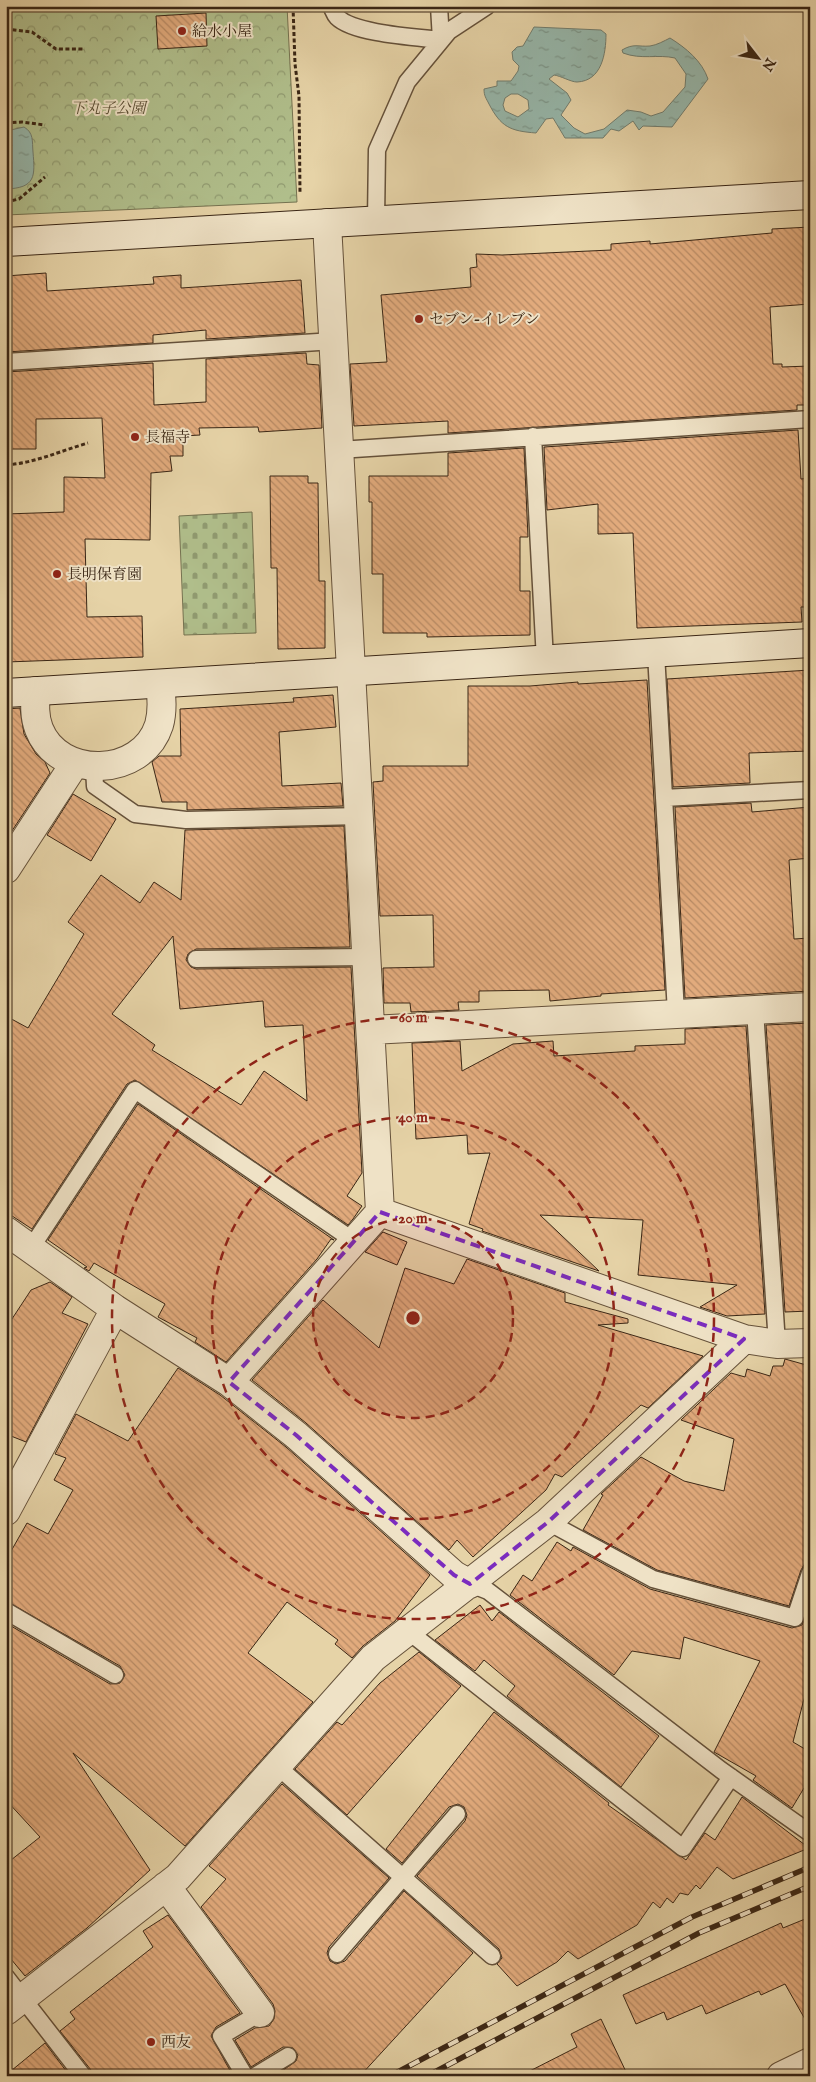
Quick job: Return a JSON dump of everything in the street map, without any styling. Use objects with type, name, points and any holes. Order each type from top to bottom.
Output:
[{"type":"street","points":[[6,242],[810,194]]},
{"type":"street","points":[[229,1382],[380,1212],[334,340],[313,223]]},
{"type":"street","points":[[6,693],[810,643]]},
{"type":"street","points":[[36,691],[35,715],[39,730],[51,748],[84,765],[105,767],[135,756],[153,737],[158,726],[162,704],[160,684]]},
{"type":"street","points":[[6,869],[84,765]]},
{"type":"street","points":[[371,1030],[810,1007]]},
{"type":"street","points":[[380,1212],[744,1339],[777,1344],[810,1343]]},
{"type":"street","points":[[6,1230],[114,1309],[229,1382],[296,1435],[454,1575],[470,1584]]},
{"type":"street","points":[[6,1511],[114,1309]]},
{"type":"street","points":[[12,1995],[178,1876],[373,1658],[548,1522],[744,1339]]},
{"type":"street","points":[[166,1886],[260,2013]]},
{"type":"street","points":[[781,2076],[810,2062]]},
{"type":"lane","points":[[331,6],[336,16],[352,26],[441,40]]},
{"type":"lane","points":[[439,6],[441,40]]},
{"type":"lane","points":[[376,220],[377,150],[406,82],[449,30],[487,6]]},
{"type":"lane","points":[[6,362],[334,340]]},
{"type":"lane","points":[[339,450],[810,418]]},
{"type":"lane","points":[[533,436],[545,660]]},
{"type":"lane","points":[[656,653],[676,1013]]},
{"type":"lane","points":[[84,765],[95,786],[135,814],[186,820],[360,816]]},
{"type":"lane","points":[[664,798],[810,790]]},
{"type":"lane","points":[[196,959],[366,957]]},
{"type":"lane","points":[[755,1010],[777,1344]]},
{"type":"lane","points":[[31,1248],[135,1090],[354,1241]]},
{"type":"lane","points":[[548,1522],[653,1579],[795,1618],[810,1573]]},
{"type":"lane","points":[[470,1584],[488,1591],[731,1777],[810,1833]]},
{"type":"lane","points":[[6,1611],[115,1674]]},
{"type":"lane","points":[[408,1631],[684,1848],[731,1777]]},
{"type":"lane","points":[[277,1766],[492,1956]]},
{"type":"lane","points":[[337,1954],[457,1814]]},
{"type":"lane","points":[[12,1995],[82,2076]]},
{"type":"lane","points":[[245,2076],[221,2036],[260,2013]]},
{"type":"lane","points":[[255,2076],[288,2056]]},
{"type":"path","points":[[293,6],[295,64],[313,223]]},
{"type":"path","points":[[6,29],[32,32],[56,49],[85,49]]},
{"type":"path","points":[[6,123],[22,122],[45,125]]},
{"type":"path","points":[[6,202],[19,199],[45,177]]},
{"type":"path","points":[[6,465],[28,464],[55,452],[88,443]]},
{"type":"highlighted area","points":[[380,1212],[744,1339],[548,1522],[470,1584],[454,1575],[296,1435],[229,1382]]},
{"type":"green space","name":"下丸子公園","points":[[6,6],[287,6],[297,202],[6,215]]},
{"type":"green space","points":[[252,512],[256,633],[184,635],[179,516]]},
{"type":"water","points":[[534,27],[601,30],[606,34],[601,65],[592,77],[577,82],[554,75],[549,79],[567,93],[571,100],[561,115],[574,128],[585,134],[604,129],[627,110],[651,116],[663,112],[685,87],[686,74],[675,58],[630,55],[623,53],[622,50],[626,48],[653,45],[670,38],[693,56],[702,66],[708,79],[672,127],[643,126],[639,130],[633,121],[619,131],[611,129],[603,138],[565,138],[553,118],[546,119],[536,133],[519,131],[502,123],[493,112],[484,89],[497,86],[497,81],[511,81],[519,66],[513,60],[512,52],[517,47],[523,46]],"holes":[[[511,94],[518,94],[528,100],[529,109],[518,117],[505,111],[503,105],[505,98]]]},
{"type":"water","points":[[24,127],[32,138],[34,168],[32,179],[23,186],[6,189],[6,131]]},
{"type":"building","name":"給水小屋","points":[[206,13],[207,46],[158,49],[156,16]]},
{"type":"building","points":[[810,227],[810,304],[770,307],[773,364],[782,364],[782,367],[810,366],[810,405],[797,405],[797,410],[448,433],[448,421],[354,426],[350,364],[387,362],[381,295],[471,287],[470,268],[477,267],[476,254],[502,255],[611,250],[611,244],[650,241],[650,244],[772,233],[772,229]]},
{"type":"building","points":[[46,273],[47,291],[154,284],[153,277],[181,275],[181,288],[301,280],[305,333],[206,339],[206,330],[153,335],[153,343],[6,352],[6,276]]},
{"type":"building","points":[[306,353],[307,364],[319,365],[322,428],[259,432],[258,427],[199,428],[200,435],[183,436],[183,456],[170,456],[172,471],[151,473],[150,540],[85,539],[87,617],[142,616],[143,657],[6,662],[6,514],[64,512],[64,477],[105,478],[102,418],[36,419],[36,449],[6,449],[6,372],[153,363],[154,405],[206,402],[206,359]]},
{"type":"building","points":[[798,430],[801,479],[810,478],[810,607],[801,607],[802,622],[637,628],[633,533],[598,534],[598,504],[547,510],[544,447]]},
{"type":"building","points":[[524,448],[528,537],[520,537],[520,591],[530,591],[530,635],[427,637],[427,633],[383,633],[383,574],[372,574],[372,502],[369,502],[369,476],[448,476],[448,453]]},
{"type":"building","points":[[270,476],[308,476],[308,483],[318,483],[319,581],[325,581],[325,648],[278,649],[277,568],[271,568]]},
{"type":"building","points":[[810,670],[810,751],[749,753],[750,783],[673,787],[667,679]]},
{"type":"building","points":[[647,680],[665,990],[601,994],[601,996],[550,1001],[549,990],[479,991],[479,1002],[458,1002],[459,1010],[411,1012],[410,1003],[384,1003],[383,968],[434,967],[433,915],[380,916],[373,782],[383,781],[383,766],[468,766],[468,686],[530,686],[578,682],[578,684]]},
{"type":"building","points":[[333,695],[336,727],[279,732],[282,786],[341,783],[343,806],[187,810],[187,802],[162,802],[152,762],[159,756],[181,756],[180,709],[294,702],[293,698]]},
{"type":"building","points":[[20,708],[24,734],[36,754],[45,762],[50,773],[6,840],[6,709]]},
{"type":"building","points":[[73,794],[116,819],[91,861],[47,835]]},
{"type":"building","points":[[751,803],[752,812],[810,807],[810,858],[789,860],[794,939],[810,938],[810,991],[685,998],[675,807]]},
{"type":"building","points":[[344,826],[350,947],[196,949],[188,954],[186,960],[191,967],[196,969],[351,967],[362,1173],[347,1196],[362,1206],[348,1225],[135,1080],[127,1084],[32,1229],[6,1212],[6,1016],[28,1028],[84,934],[68,922],[101,875],[140,903],[154,882],[181,900],[185,830]],"holes":[[[173,936],[180,1009],[263,1001],[265,1027],[303,1025],[307,1101],[264,1071],[241,1105],[152,1050],[155,1045],[112,1014]]]},
{"type":"building","points":[[810,1023],[810,1311],[785,1312],[766,1025]]},
{"type":"building","points":[[746,1026],[765,1314],[727,1316],[700,1307],[737,1285],[638,1275],[643,1220],[540,1215],[599,1271],[482,1231],[483,1229],[469,1224],[490,1153],[468,1154],[467,1135],[416,1139],[412,1043],[460,1041],[462,1071],[513,1044],[553,1041],[554,1056],[635,1051],[635,1046],[685,1044],[685,1029]]},
{"type":"building","points":[[138,1104],[334,1240],[331,1239],[317,1259],[226,1362],[195,1342],[197,1338],[158,1317],[165,1304],[94,1263],[89,1271],[84,1268],[87,1267],[48,1240]]},
{"type":"building","points":[[383,1232],[407,1242],[397,1265],[365,1252]]},
{"type":"building","points":[[467,1259],[565,1293],[565,1302],[628,1319],[628,1323],[598,1325],[703,1356],[648,1408],[641,1405],[562,1477],[555,1474],[546,1490],[473,1557],[457,1540],[449,1550],[306,1423],[252,1380],[323,1300],[379,1348],[405,1268],[454,1284]]},
{"type":"building","points":[[50,1282],[72,1297],[62,1313],[88,1324],[26,1442],[6,1434],[6,1328],[31,1290]]},
{"type":"building","points":[[785,1359],[810,1366],[810,1530],[804,1565],[789,1606],[657,1570],[583,1530],[603,1495],[601,1494],[641,1457],[684,1481],[724,1491],[734,1439],[681,1420],[731,1373],[745,1377],[747,1369],[770,1376],[773,1366],[783,1366]]},
{"type":"building","points":[[178,1368],[220,1395],[286,1447],[430,1575],[395,1621],[363,1646],[352,1658],[335,1644],[338,1640],[287,1602],[248,1653],[313,1702],[185,1846],[73,1753],[150,1870],[87,1928],[25,1976],[6,1953],[6,1864],[40,1837],[6,1800],[6,1623],[110,1684],[120,1683],[125,1675],[120,1666],[6,1601],[6,1560],[27,1523],[48,1534],[73,1490],[54,1480],[66,1458],[55,1454],[76,1414],[128,1441]]},
{"type":"building","points":[[557,1542],[571,1551],[573,1547],[650,1589],[792,1628],[802,1625],[810,1605],[810,1692],[806,1691],[793,1742],[810,1752],[810,1778],[792,1808],[753,1780],[756,1776],[714,1752],[760,1661],[684,1637],[680,1659],[632,1651],[614,1675],[510,1595],[523,1575],[532,1581]]},
{"type":"building","points":[[480,1605],[492,1621],[499,1612],[659,1736],[621,1787],[507,1696],[515,1686],[484,1660],[475,1671],[435,1640]]},
{"type":"building","points":[[419,1652],[461,1686],[347,1815],[295,1769],[337,1722],[342,1725],[380,1683]]},
{"type":"building","points":[[494,1712],[609,1803],[608,1805],[686,1860],[705,1833],[715,1840],[742,1797],[809,1848],[733,1879],[717,1867],[700,1889],[696,1885],[688,1895],[680,1893],[673,1903],[667,1898],[660,1908],[653,1902],[637,1925],[578,1959],[568,1951],[557,1962],[517,1986],[497,1964],[502,1958],[499,1949],[417,1876],[465,1821],[467,1815],[464,1807],[458,1804],[449,1807],[402,1863],[386,1849]]},
{"type":"building","points":[[282,1784],[389,1878],[329,1947],[327,1953],[330,1961],[336,1964],[345,1961],[404,1891],[473,1953],[360,2076],[275,2076],[296,2061],[298,2055],[293,2048],[283,2047],[251,2067],[235,2040],[255,2028],[269,2026],[274,2019],[275,2011],[273,2004],[201,1907],[226,1879],[209,1866]]},
{"type":"building","points":[[168,1915],[240,2013],[216,2027],[211,2036],[233,2076],[93,2076],[91,2070],[60,2031],[75,2019],[70,2012],[153,1947],[143,1931]]},
{"type":"building","points":[[810,1917],[810,2028],[785,1984],[761,1995],[759,1991],[706,2014],[702,2005],[667,2020],[664,2012],[636,2024],[623,1995],[781,1923],[783,1928]]},
{"type":"building","points":[[601,2019],[628,2076],[520,2076],[577,2047],[571,2034]]},
{"type":"building","points":[[45,2043],[70,2076],[6,2076],[6,2075]]},
{"type":"railway","points":[[390,2076],[692,1917],[810,1867]]},
{"type":"railway","points":[[427,2076],[699,1933],[810,1886]]},
{"type":"place","name":"給水小屋","points":[[182,31]]},
{"type":"place","name":"セブン-イレブン","points":[[419,319]]},
{"type":"place","name":"長福寺","points":[[135,437]]},
{"type":"place","name":"長明保育園","points":[[57,574]]},
{"type":"place","name":"西友","points":[[151,2042]]}]
